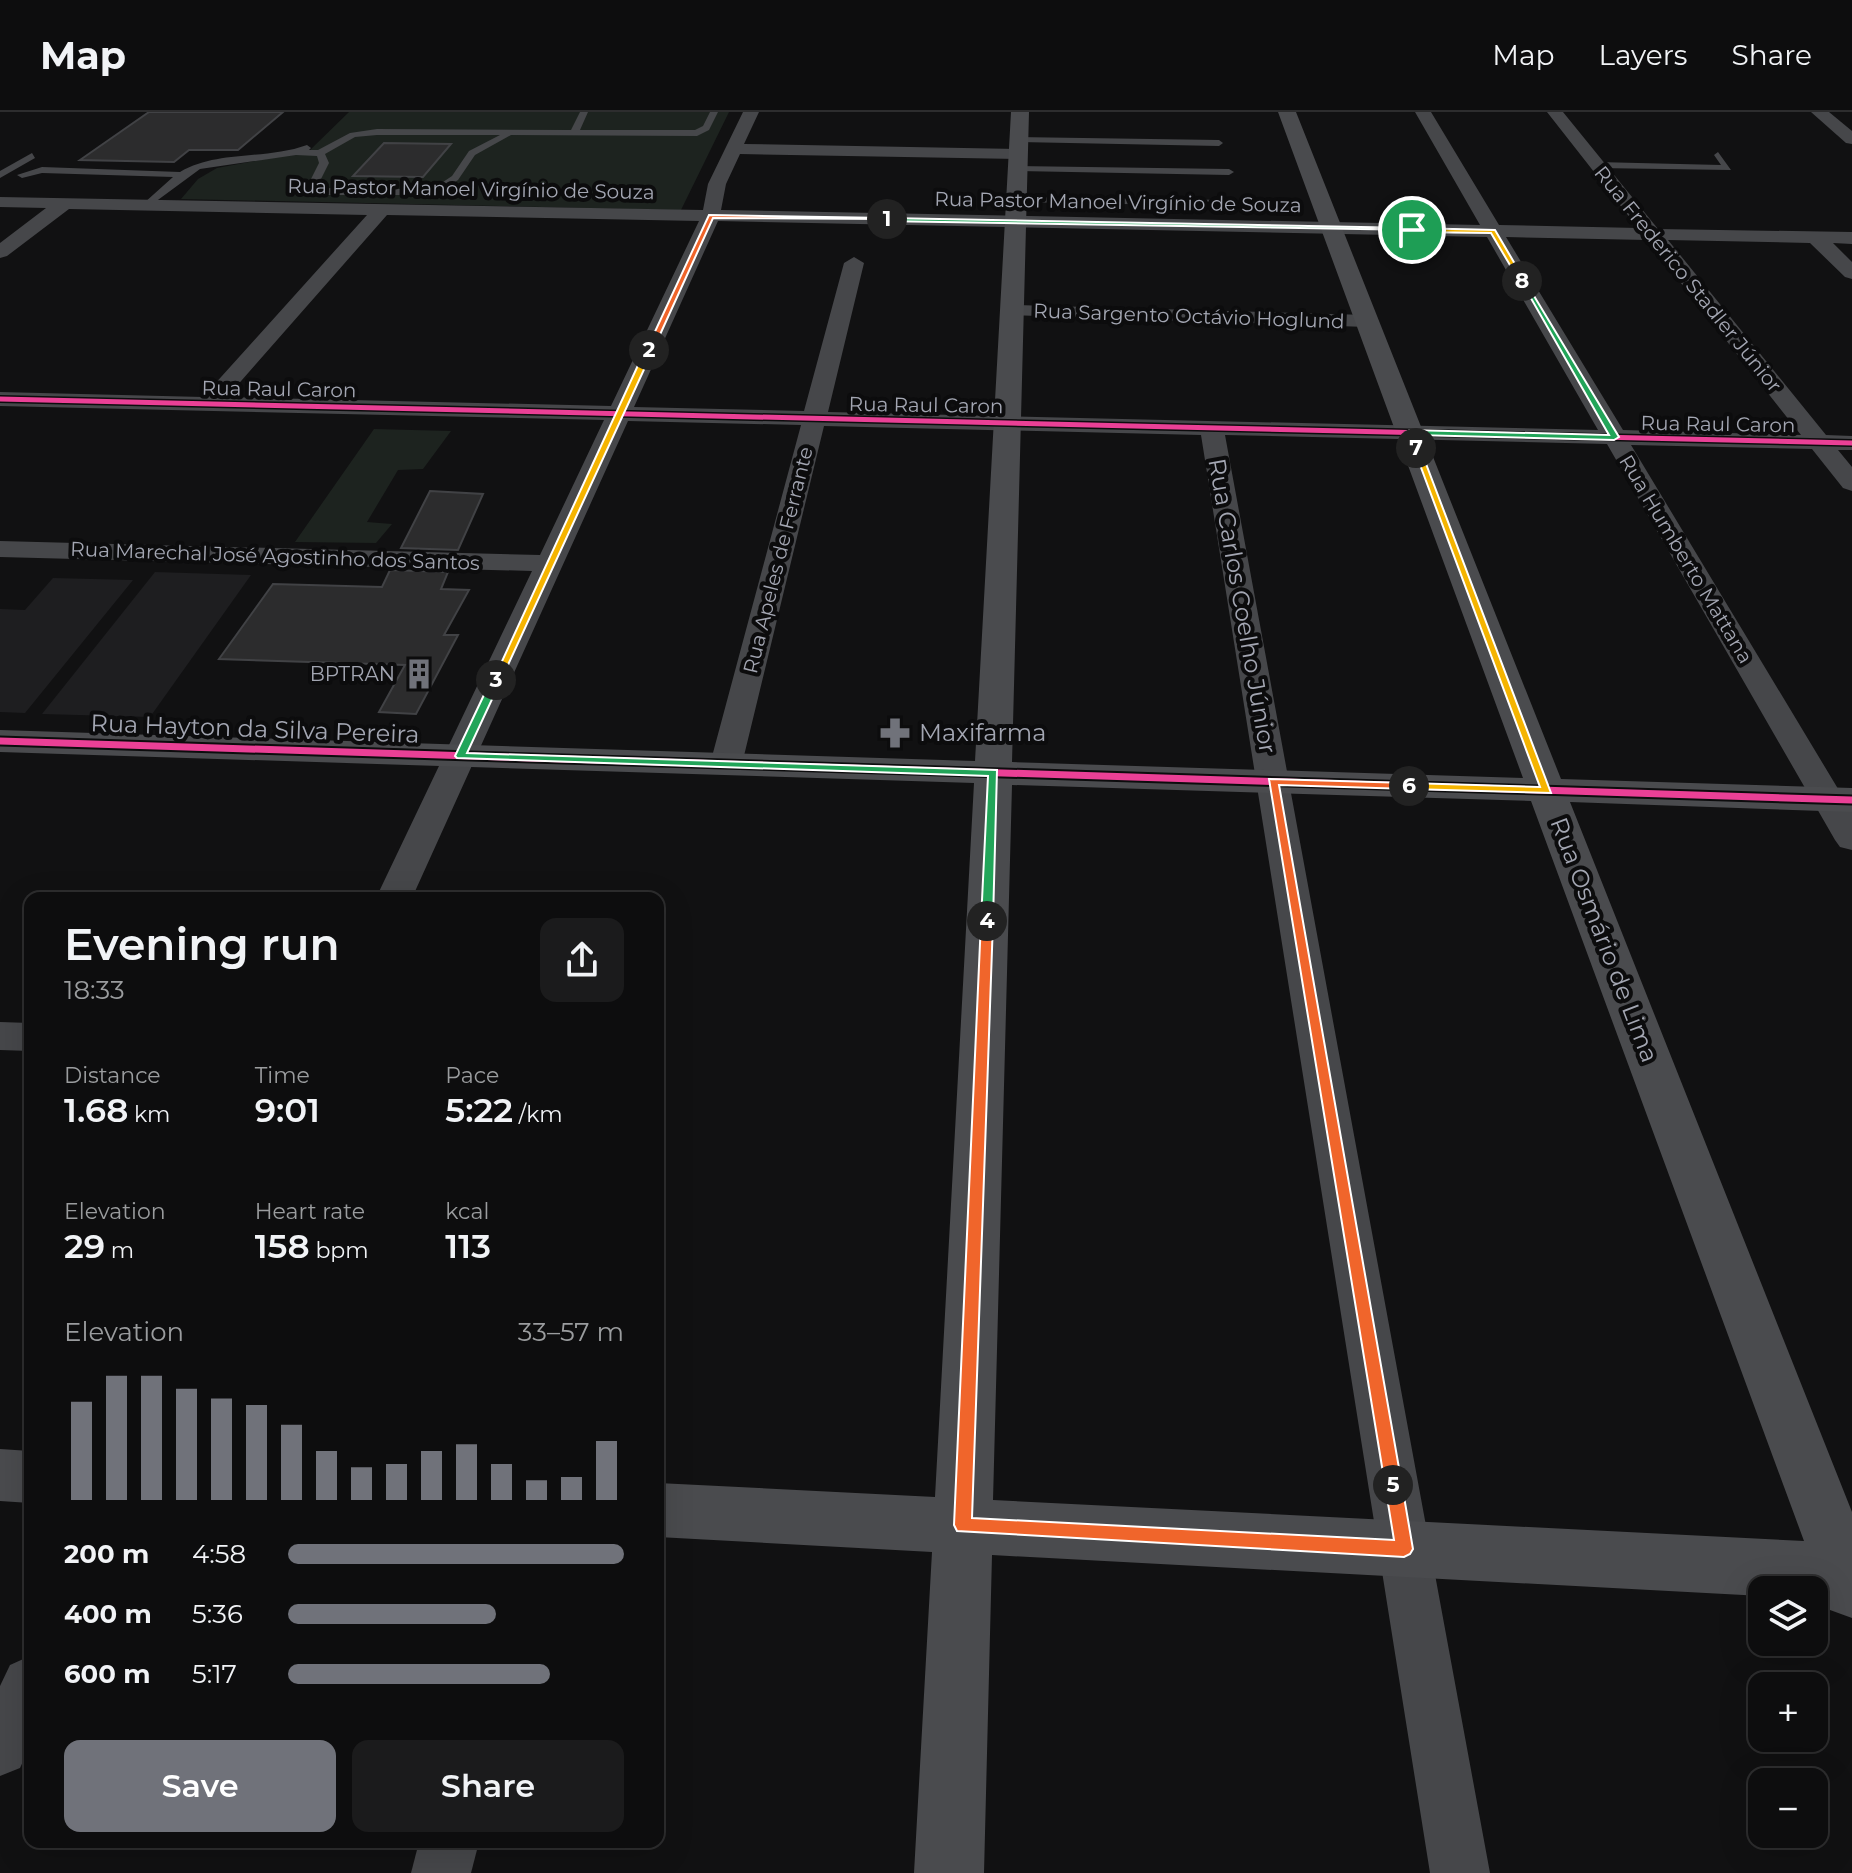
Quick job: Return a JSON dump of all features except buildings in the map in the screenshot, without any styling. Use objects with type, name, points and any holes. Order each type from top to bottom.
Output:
[{"type":"street","points":[[397,892],[711,216],[717,184],[751,112]]},
{"type":"street","points":[[949,1873],[1020,112]]},
{"type":"street","name":"Rua Osmário de Lima","points":[[1287,112],[1850,1578]]},
{"type":"street","name":"Rua Humberto Mattana","points":[[1423,112],[1614,437],[1840,800],[1852,840]]},
{"type":"street","name":"Rua Frederico Stadler Júnior","points":[[1555,112],[1852,483]]},
{"type":"street","points":[[1819,112],[1852,139]]},
{"type":"street","points":[[733,149],[1018,154]]},
{"type":"street","name":"Rua Pastor Manoel Virgínio de Souza","points":[[0,202],[358,209],[376,202],[711,216],[1016,211],[1331,228],[1852,238]]},
{"type":"street","points":[[209,404],[376,202]]},
{"type":"street","points":[[0,252],[65,203]]},
{"type":"street","points":[[1816,238],[1852,273]]},
{"type":"street","name":"Rua Apeles de Ferrante","points":[[726,764],[854,263]]},
{"type":"street","name":"Rua Sargento Octávio Hoglund","points":[[1012,311],[1367,321]]},
{"type":"street","name":"Rua Raul Caron","points":[[0,399],[1852,443]]},
{"type":"street","name":"Rua Carlos Coelho Júnior","points":[[1212,428],[1460,1873]]},
{"type":"street","name":"Rua Marechal José Agostinho dos Santos","points":[[0,549],[550,563]]},
{"type":"street","name":"Rua Hayton da Silva Pereira","points":[[0,741],[1840,800]]},
{"type":"street","points":[[0,1036],[24,1037]]},
{"type":"street","points":[[0,1475],[24,1477]]},
{"type":"street","points":[[664,1510],[1404,1549],[1850,1578]]},
{"type":"street","points":[[0,1748],[24,1697]]},
{"type":"street","points":[[441,1873],[447,1848]]},
{"type":"lane","points":[[574,133],[584,112]]},
{"type":"lane","points":[[147,205],[180,175],[215,161],[320,153],[353,135],[369,132],[697,133],[706,128],[714,112]]},
{"type":"lane","points":[[320,153],[324,163],[315,175],[319,190],[376,202],[446,184],[455,178],[472,153],[514,131]]},
{"type":"lane","points":[[1018,154],[1219,143]]},
{"type":"lane","points":[[298,153],[308,147]]},
{"type":"lane","points":[[1018,154],[1229,172]]},
{"type":"lane","points":[[1597,165],[1728,168],[1718,155]]},
{"type":"lane","points":[[0,175],[32,156]]},
{"type":"lane","points":[[22,175],[42,170],[180,175]]},
{"type":"lane","points":[[376,202],[385,178]]},
{"type":"lane","points":[[1016,211],[1229,203]]},
{"type":"shaded area","points":[[349,112],[729,112],[681,210],[181,199],[198,179],[217,168],[309,151]]},
{"type":"shaded area","points":[[374,429],[451,431],[423,469],[398,470],[367,522],[392,524],[376,543],[295,542]]},
{"type":"shaded area","points":[[155,572],[251,575],[150,717],[42,714]]},
{"type":"shaded area","points":[[53,578],[133,580],[25,713],[0,712],[0,609],[25,610]]},
{"type":"cycle path","points":[[0,399],[1852,443]]},
{"type":"cycle path","points":[[0,741],[1852,800]]},
{"type":"place","name":"BPTRAN","points":[[419,674]]},
{"type":"place","name":"Maxifarma","points":[[895,733]]},
{"type":"route","points":[[711,216],[1412,230],[1493,231],[1614,437],[1410,432],[1547,790],[1273,782],[1404,1549],[963,1525],[993,773],[461,756],[711,216]]}]
